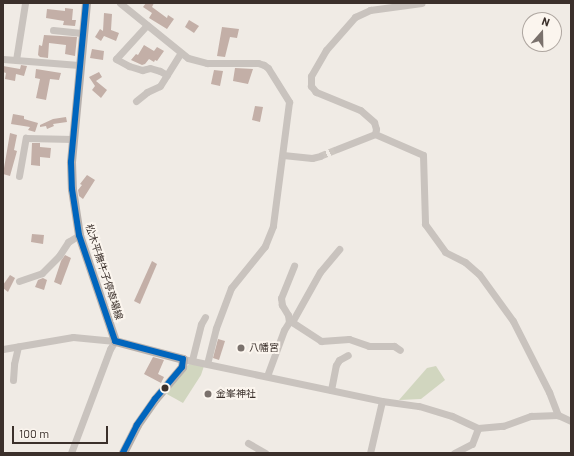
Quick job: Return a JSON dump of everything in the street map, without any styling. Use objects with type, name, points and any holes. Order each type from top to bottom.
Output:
[{"type":"main road","name":"松木平撫牛子停車場線","points":[[86,3],[73,139],[72,190],[79,235],[115,341]]},
{"type":"main road","points":[[115,341],[187,360],[182,368],[155,399],[137,425],[123,453]]},
{"type":"street","points":[[16,60],[25,3]]},
{"type":"street","points":[[120,3],[188,58],[207,63],[258,63],[268,68],[289,102],[273,226],[265,246],[230,288],[216,328],[207,363]]},
{"type":"street","points":[[375,134],[376,129],[374,122],[360,110],[316,92],[311,86],[311,76],[326,50],[355,17],[370,10],[422,3]]},
{"type":"street","points":[[147,25],[116,59],[129,66],[142,70],[150,68],[167,75]]},
{"type":"street","points":[[53,30],[84,33]]},
{"type":"street","points":[[136,101],[147,92],[160,86],[181,53]]},
{"type":"street","points":[[3,59],[79,65]]},
{"type":"street","points":[[337,150],[375,134],[423,155],[425,224],[445,252],[465,262],[479,274],[513,320],[558,415]]},
{"type":"street","points":[[19,176],[18,166],[26,138],[73,139]]},
{"type":"street","points":[[283,155],[312,158],[320,156]]},
{"type":"street","points":[[19,281],[42,273],[59,256],[68,242],[79,235]]},
{"type":"street","points":[[267,376],[284,330],[291,322],[320,272],[339,249]]},
{"type":"street","points":[[294,266],[281,298],[282,305],[291,322],[321,341],[350,339],[369,346],[394,346],[400,350]]},
{"type":"street","points":[[205,317],[187,360],[382,401],[419,406],[452,416],[478,428],[503,426],[531,416],[558,415],[571,421]]},
{"type":"street","points":[[3,349],[73,337],[115,341],[110,349],[71,453]]},
{"type":"street","points":[[13,380],[14,364],[18,346]]},
{"type":"street","points":[[331,390],[336,365],[339,360],[348,355]]},
{"type":"street","points":[[370,453],[382,401]]},
{"type":"street","points":[[454,453],[472,444],[478,428]]},
{"type":"street","points":[[248,443],[264,453]]},
{"type":"green space","points":[[189,364],[204,366],[201,375],[183,403],[165,393]]},
{"type":"green space","points":[[436,366],[445,380],[421,399],[399,400],[427,368]]},
{"type":"building","points":[[146,3],[154,3],[152,7],[167,18],[168,15],[174,19],[167,29],[149,18],[152,13],[143,7]]},
{"type":"building","points":[[65,8],[73,9],[72,20],[76,20],[75,26],[63,25],[64,21],[46,18],[47,9],[65,11]]},
{"type":"building","points":[[104,13],[112,14],[111,30],[119,33],[116,41],[104,36],[101,41],[95,37],[100,29],[103,31]]},
{"type":"building","points":[[189,20],[199,26],[194,33],[185,27]]},
{"type":"building","points":[[222,27],[239,29],[237,38],[230,37],[225,57],[217,56]]},
{"type":"building","points":[[44,35],[77,37],[75,56],[65,54],[66,45],[49,43],[48,58],[40,57],[38,55],[39,45],[42,46]]},
{"type":"building","points":[[144,45],[154,51],[157,47],[164,51],[157,61],[155,60],[154,62],[149,59],[142,65],[131,60],[136,54],[138,55]]},
{"type":"building","points":[[92,49],[104,51],[103,60],[90,58]]},
{"type":"building","points":[[21,65],[27,66],[24,76],[16,74],[15,81],[5,79],[6,73],[3,72],[3,66],[20,69]]},
{"type":"building","points":[[235,68],[253,69],[248,84],[233,81]]},
{"type":"building","points":[[36,69],[61,73],[59,80],[50,79],[46,100],[36,98],[40,79],[35,78]]},
{"type":"building","points":[[214,70],[223,71],[220,86],[211,84]]},
{"type":"building","points":[[99,72],[102,77],[96,81],[107,90],[101,98],[92,90],[95,86],[89,77]]},
{"type":"building","points":[[255,106],[263,107],[260,122],[252,120]]},
{"type":"building","points":[[13,114],[24,116],[24,119],[38,123],[35,132],[28,130],[30,127],[11,124]]},
{"type":"building","points":[[66,117],[67,122],[53,124],[54,126],[47,129],[46,126],[40,127],[40,125],[53,119]]},
{"type":"building","points":[[10,133],[17,135],[14,150],[17,151],[10,176],[3,174]]},
{"type":"building","points":[[32,143],[40,143],[40,147],[51,148],[50,158],[40,157],[40,166],[31,165]]},
{"type":"building","points":[[87,175],[95,180],[83,199],[79,196],[78,190],[82,185],[80,184]]},
{"type":"building","points":[[32,234],[44,235],[43,244],[31,242]]},
{"type":"building","points":[[65,255],[71,258],[61,285],[54,282],[61,261]]},
{"type":"building","points":[[152,261],[157,264],[140,304],[134,301]]},
{"type":"building","points":[[10,275],[15,278],[8,292],[3,288],[3,285]]},
{"type":"building","points":[[43,278],[47,280],[44,290],[35,287],[38,280]]},
{"type":"building","points":[[218,339],[225,341],[219,360],[213,358]]},
{"type":"building","points":[[153,357],[164,360],[158,374],[164,377],[161,383],[144,374]]},
{"type":"tunnel","points":[[320,156],[337,149]]},
{"type":"transit line","points":[[86,3],[71,162],[72,189],[79,235],[115,341],[183,359],[182,367],[155,399],[137,425],[123,453]]},
{"type":"place","name":"八幡宮","points":[[241,348]]},
{"type":"place","name":"金峯神社","points":[[208,394]]}]
